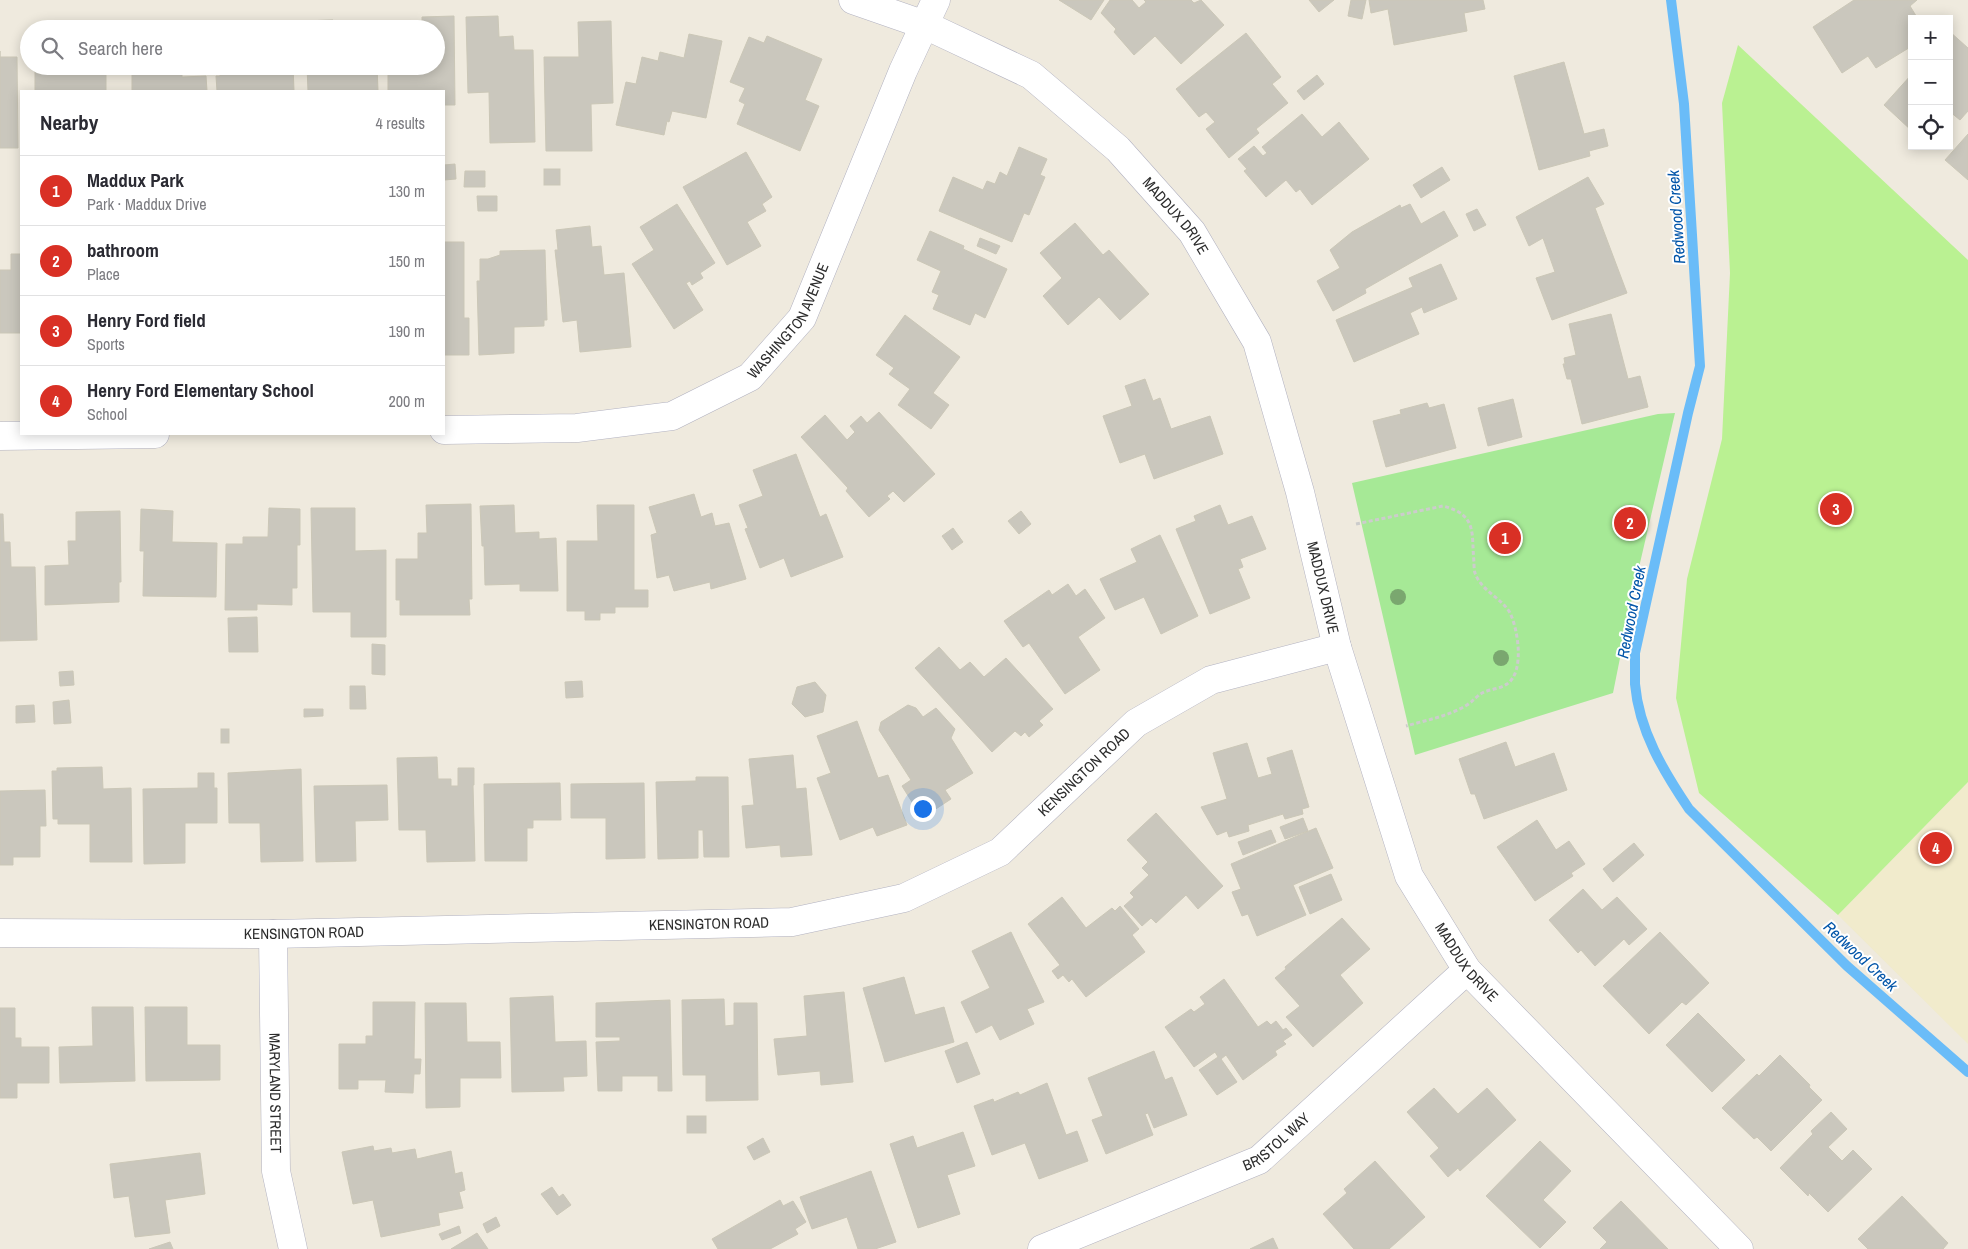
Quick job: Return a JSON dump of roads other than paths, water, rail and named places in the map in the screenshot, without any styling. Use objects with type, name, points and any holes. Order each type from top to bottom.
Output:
[{"type":"street","name":"MADDUX DRIVE","points":[[853,0],[925,25],[1031,75],[1118,149],[1192,232],[1258,342],[1300,492],[1337,647],[1409,876],[1467,970],[1739,1249]]},
{"type":"street","name":"WASHINGTON AVENUE","points":[[445,430],[577,428],[672,416],[750,377],[802,318],[903,71],[936,0]]},
{"type":"street","points":[[0,436],[78,435]]},
{"type":"street","name":"KENSINGTON ROAD","points":[[0,933],[273,934],[792,922],[904,898],[1000,852],[1136,723],[1144,718],[1211,680],[1337,647]]},
{"type":"street","name":"MARYLAND STREET","points":[[273,934],[276,1171],[293,1249]]},
{"type":"street","name":"BRISTOL WAY","points":[[1042,1249],[1259,1160],[1467,970]]},
{"type":"waterway","name":"Redwood Creek","points":[[1671,0],[1684,104],[1700,366],[1635,653],[1637,701],[1654,750],[1689,809],[1847,966],[1968,1072]]},
{"type":"place","name":"Henry Ford field","points":[[1836,509]]},
{"type":"place","name":"bathroom","points":[[1630,523]]},
{"type":"place","name":"Maddux Park","points":[[1505,538]]},
{"type":"place","name":"Henry Ford Elementary School","points":[[1936,848]]}]
